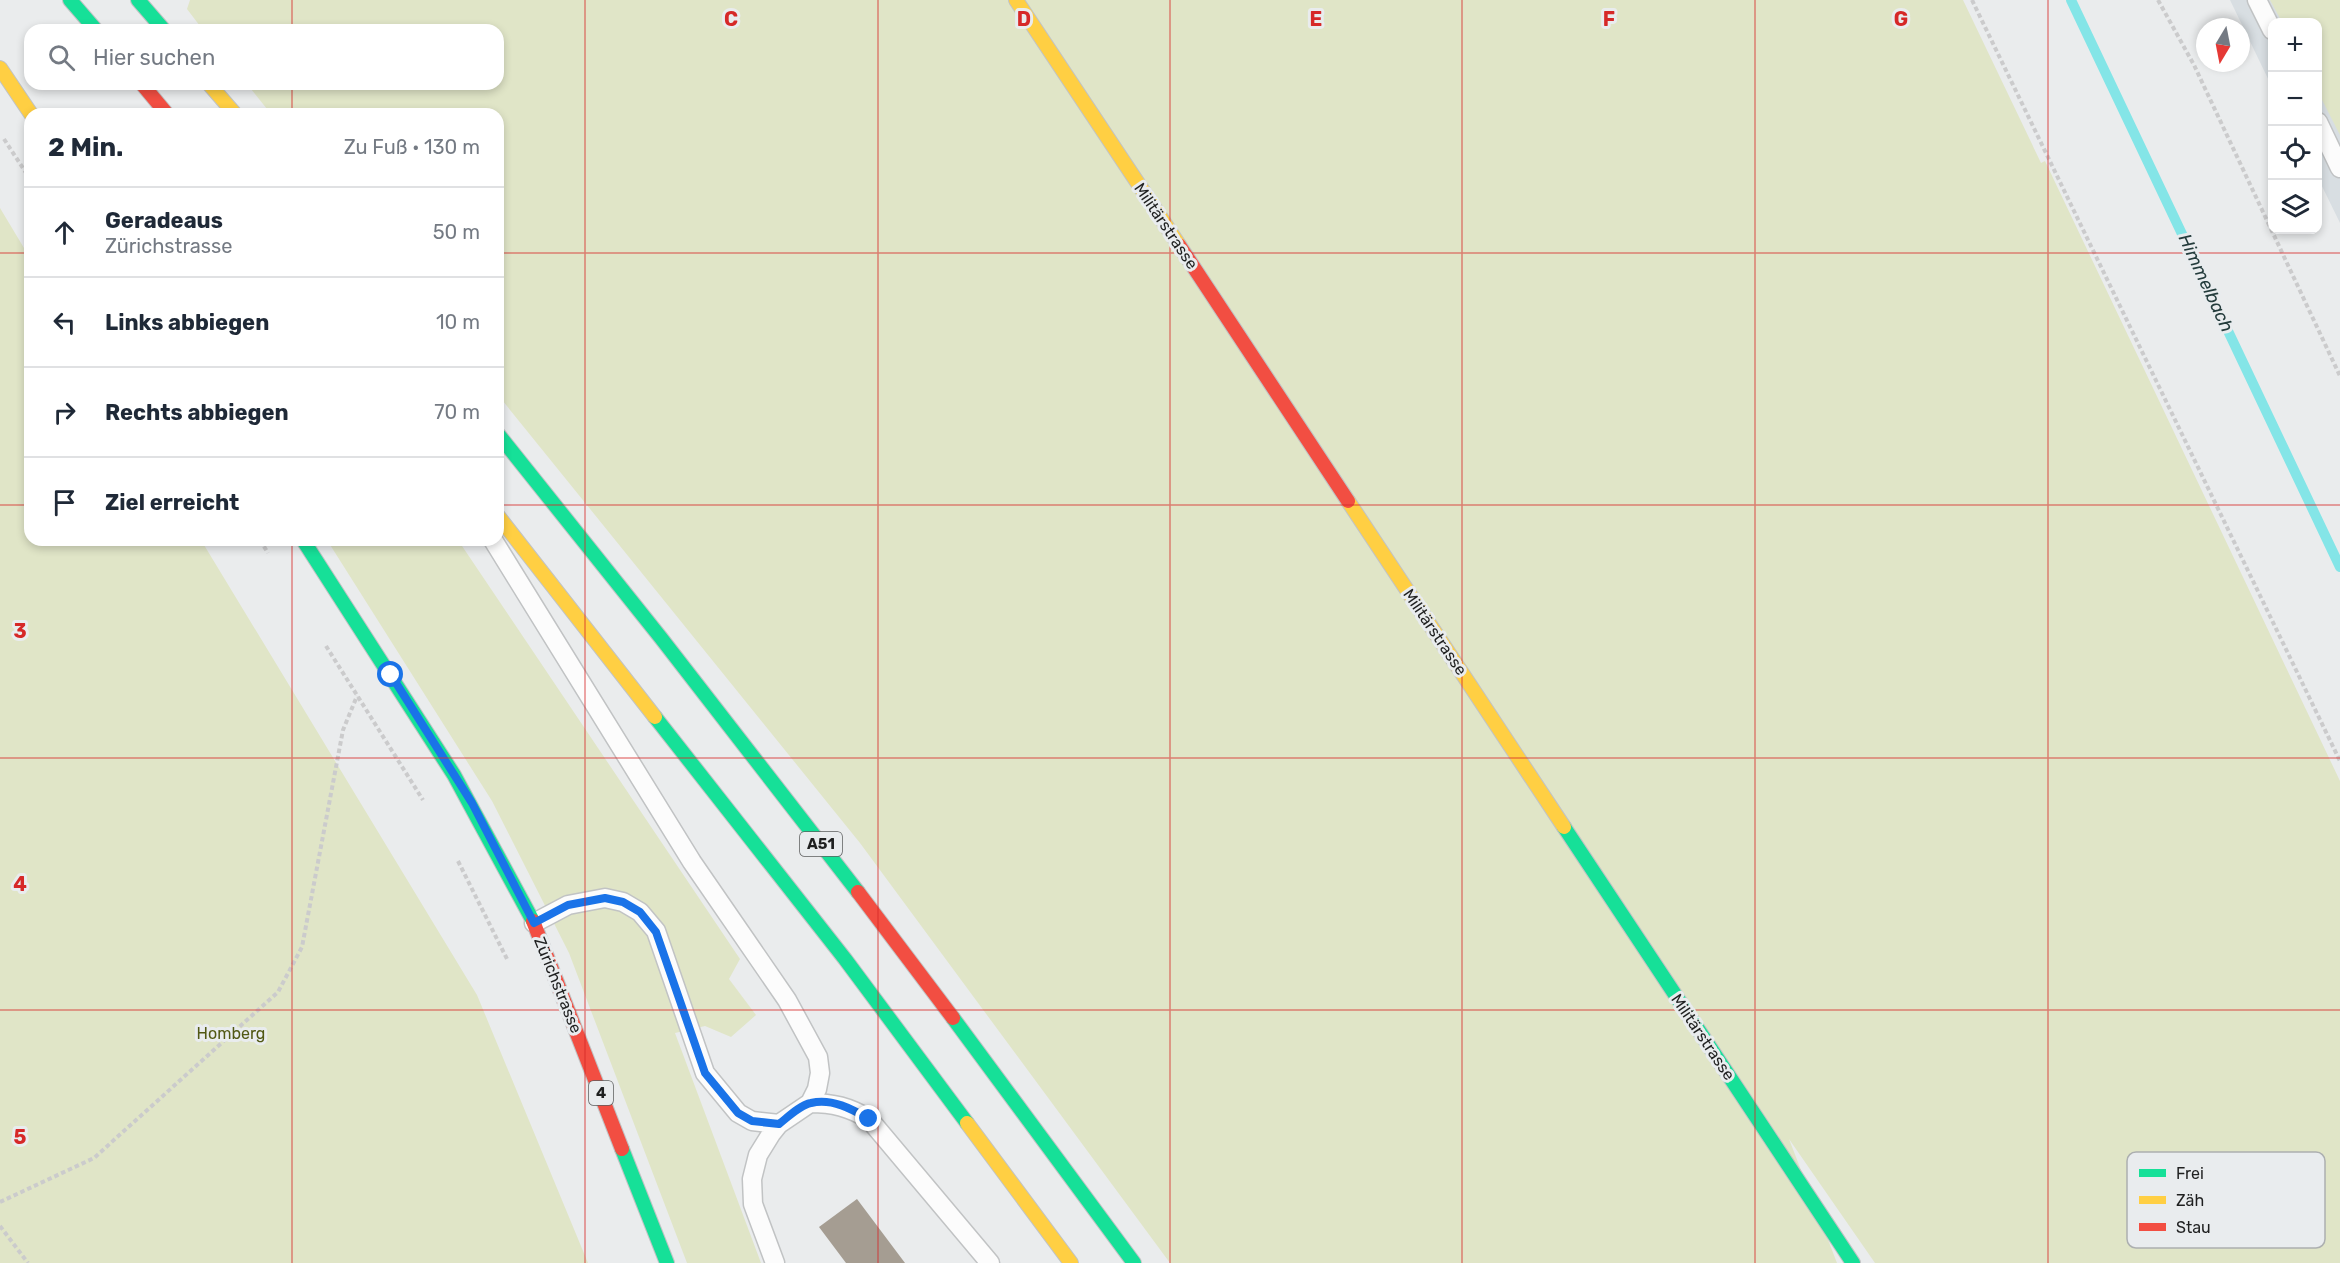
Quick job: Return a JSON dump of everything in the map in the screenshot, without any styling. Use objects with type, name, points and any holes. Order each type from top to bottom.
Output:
[{"type":"main road","points":[[70,0],[91,24]]},
{"type":"main road","points":[[138,0],[159,24]]},
{"type":"main road","name":"Militärstrasse","points":[[1016,0],[1853,1263]]},
{"type":"main road","points":[[0,68],[27,108]]},
{"type":"main road","points":[[147,90],[162,108]]},
{"type":"main road","points":[[214,90],[230,108]]},
{"type":"main road","name":"A51","points":[[504,442],[757,760],[1004,1085],[1134,1263]]},
{"type":"main road","points":[[504,524],[845,959],[1071,1263]]},
{"type":"main road","name":"Zürichstrasse","points":[[307,546],[472,803],[534,923],[667,1263]]},
{"type":"lane","points":[[2257,0],[2268,22]]},
{"type":"lane","points":[[2320,126],[2340,168]]},
{"type":"lane","points":[[497,546],[680,842],[787,1000],[818,1057],[820,1073],[817,1089],[810,1103],[779,1124],[758,1155],[752,1179],[753,1204],[775,1263]]},
{"type":"lane","points":[[534,923],[568,905],[605,898],[623,902],[640,912],[656,932],[705,1073],[738,1113],[752,1121],[779,1124]]},
{"type":"lane","points":[[810,1103],[830,1103],[851,1108],[869,1119],[990,1263]]},
{"type":"path","points":[[1971,0],[2340,761]]},
{"type":"path","points":[[2158,0],[2194,65],[2340,376]]},
{"type":"path","points":[[0,133],[24,170]]},
{"type":"path","points":[[264,546],[272,560]]},
{"type":"path","points":[[321,637],[426,804]]},
{"type":"path","points":[[0,1202],[94,1158],[278,992],[302,947],[343,730],[358,696]]},
{"type":"path","points":[[455,854],[511,967]]},
{"type":"path","points":[[0,1226],[28,1263]]},
{"type":"shaded area","points":[[2230,0],[2340,0],[2340,223],[2322,186],[2322,18],[2268,18],[2268,79],[2250,41],[2250,18],[2239,18]]},
{"type":"green space","points":[[190,0],[1963,0],[2041,163],[2045,161],[2340,781],[2340,1263],[1875,1263],[1789,1139],[1837,1263],[1170,1263],[860,843],[504,402],[504,108],[266,108],[252,90],[504,90],[504,24],[198,24],[187,9]]},
{"type":"green space","points":[[2270,0],[2340,0],[2340,135],[2322,100],[2322,18],[2280,18]]},
{"type":"green space","name":"Homberg","points":[[0,208],[24,248],[24,546],[205,546],[477,995],[588,1263],[0,1263]]},
{"type":"green space","points":[[331,546],[462,546],[740,959],[729,979],[756,1015],[731,1037],[705,1026],[675,1033],[761,1263],[687,1263],[569,953],[492,801]]},
{"type":"building","points":[[857,1199],[905,1263],[846,1263],[819,1227]]},
{"type":"waterway","name":"Himmelbach","points":[[2071,0],[2340,567]]},
{"type":"traffic: fast","points":[[70,0],[91,24]]},
{"type":"traffic: fast","points":[[138,0],[159,24]]},
{"type":"traffic: fast","points":[[504,442],[661,638],[858,892]]},
{"type":"traffic: fast","points":[[307,546],[454,775],[533,921]]},
{"type":"traffic: fast","points":[[655,717],[845,959],[967,1123]]},
{"type":"traffic: fast","points":[[1564,827],[1853,1263]]},
{"type":"traffic: fast","points":[[953,1018],[1134,1263]]},
{"type":"traffic: fast","points":[[622,1149],[667,1263]]},
{"type":"traffic: slow","points":[[1016,0],[1179,245]]},
{"type":"traffic: slow","points":[[0,68],[27,108]]},
{"type":"traffic: slow","points":[[214,90],[230,108]]},
{"type":"traffic: slow","points":[[1348,501],[1564,827]]},
{"type":"traffic: slow","points":[[504,524],[655,717]]},
{"type":"traffic: slow","points":[[967,1123],[1071,1263]]},
{"type":"traffic: jam","points":[[147,90],[162,108]]},
{"type":"traffic: jam","points":[[1179,245],[1348,501]]},
{"type":"traffic: jam","points":[[858,892],[953,1018]]},
{"type":"traffic: jam","points":[[533,921],[622,1149]]},
{"type":"route","points":[[391,675],[472,803],[534,923],[568,905],[605,898],[623,902],[640,912],[656,932],[705,1073],[738,1113],[752,1121],[779,1124],[810,1103],[830,1103],[851,1108],[869,1119]]}]
